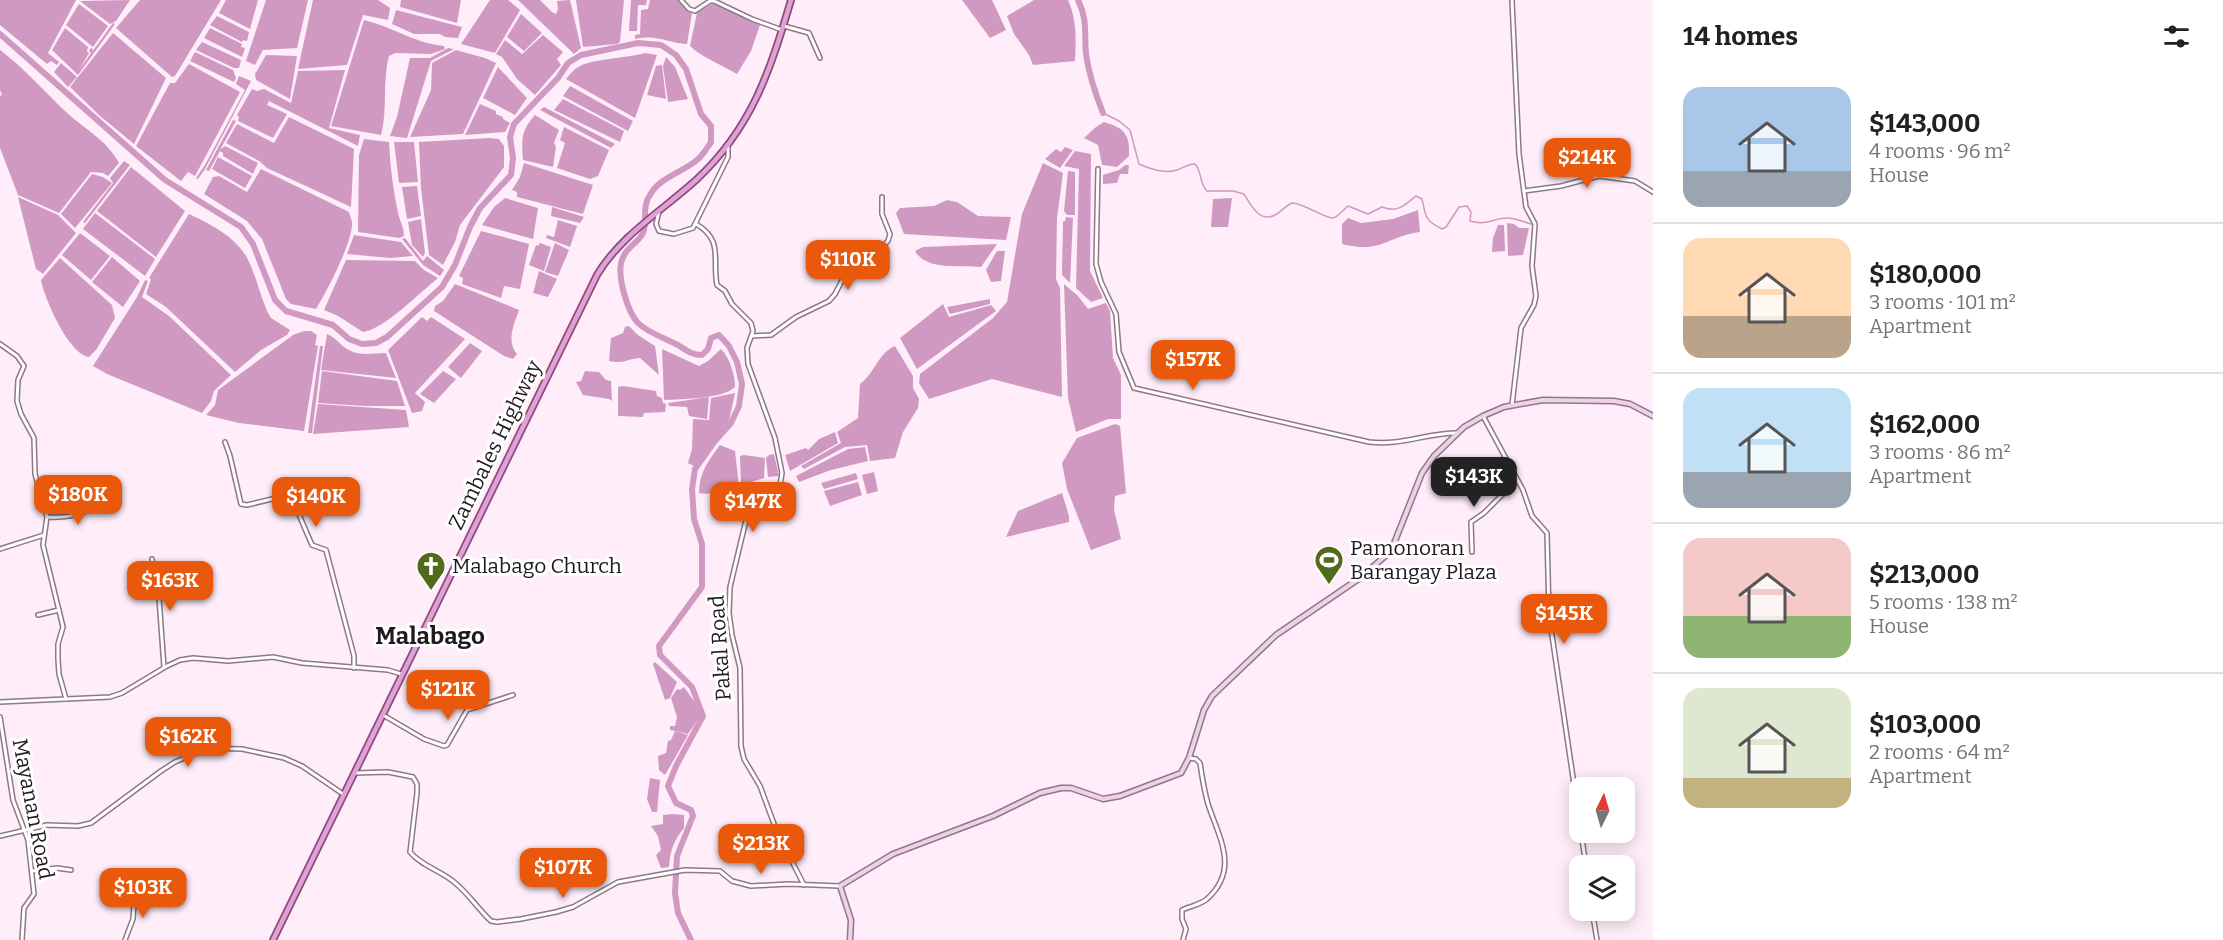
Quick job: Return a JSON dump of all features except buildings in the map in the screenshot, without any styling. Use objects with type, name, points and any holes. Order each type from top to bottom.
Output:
[{"type":"main road","name":"Zambales Highway","points":[[273,940],[400,674],[593,282],[609,258],[635,232],[695,181],[728,145],[759,96],[791,0]]},
{"type":"street","points":[[681,0],[692,11],[714,1],[752,19],[808,33],[812,36],[820,58]]},
{"type":"street","points":[[1512,0],[1519,154],[1526,207],[1535,224],[1532,266],[1536,296],[1534,305],[1522,323],[1512,405]]},
{"type":"street","points":[[659,211],[657,227],[661,232],[678,233],[690,230],[696,224],[728,157],[728,145]]},
{"type":"street","points":[[1098,169],[1096,264],[1101,282],[1116,314],[1119,351],[1134,388],[1369,442],[1397,443],[1457,433]]},
{"type":"street","points":[[1524,191],[1561,186],[1599,176],[1635,181],[1653,192]]},
{"type":"street","points":[[696,224],[708,233],[713,242],[716,253],[717,285],[750,321],[753,336],[771,335],[802,314],[829,301],[847,271],[870,259],[888,241],[890,234],[882,214],[882,197]]},
{"type":"street","name":"Pakal Road","points":[[753,336],[747,348],[748,364],[775,438],[782,478],[780,484],[747,516],[730,587],[729,613],[740,678],[741,746],[744,759],[763,794],[781,842],[804,885]]},
{"type":"street","points":[[0,344],[24,364],[24,370],[18,380],[17,401],[34,438],[35,474],[47,517],[44,545],[63,627],[58,644],[58,659],[59,674],[66,699]]},
{"type":"street","points":[[354,774],[388,772],[413,777],[417,784],[417,793],[410,852],[455,883],[491,921],[505,921],[556,912],[573,907],[618,882],[685,870],[720,871],[732,881],[751,886],[788,884],[840,886],[893,854],[993,816],[1040,793],[1071,788],[1098,799],[1120,796],[1181,773],[1189,758],[1204,710],[1212,696],[1276,634],[1360,578],[1391,551],[1422,473],[1434,456],[1457,433],[1483,416],[1512,405],[1555,399],[1614,401],[1630,404],[1653,416]]},
{"type":"street","points":[[1483,416],[1517,480],[1532,516],[1548,536],[1549,615],[1573,777]]},
{"type":"street","points":[[225,442],[241,504],[247,505],[293,494],[312,545],[326,550],[354,656],[354,668]]},
{"type":"street","points":[[1472,552],[1472,522],[1517,480]]},
{"type":"street","points":[[47,517],[75,516],[101,503]]},
{"type":"street","points":[[0,549],[44,535]]},
{"type":"street","points":[[152,559],[159,598],[164,667]]},
{"type":"street","points":[[38,615],[59,610]]},
{"type":"street","points":[[0,702],[116,696],[164,667],[180,660],[193,658],[228,661],[265,657],[302,663],[388,669],[400,674]]},
{"type":"street","points":[[381,714],[410,732],[444,746],[447,745],[467,710],[513,695]]},
{"type":"street","name":"Mayanan Road","points":[[0,717],[13,800],[26,831],[32,871],[34,894],[24,908],[22,940]]},
{"type":"street","points":[[0,836],[47,825],[78,826],[92,823],[161,771],[207,748],[242,749],[284,758],[302,766],[343,794]]},
{"type":"street","points":[[1183,940],[1186,929],[1182,919],[1182,910],[1198,905],[1208,898],[1224,873],[1226,862],[1225,850],[1203,787],[1200,763],[1196,759],[1189,758]]},
{"type":"street","points":[[32,871],[57,868],[71,870]]},
{"type":"street","points":[[840,886],[851,920],[850,940]]},
{"type":"street","points":[[125,940],[133,919],[135,889]]},
{"type":"street","points":[[1594,921],[1597,940]]},
{"type":"shaded area","points":[[0,0],[76,0],[48,53],[59,62],[57,65],[51,61],[47,64],[0,25]]},
{"type":"shaded area","points":[[130,0],[116,21],[110,24],[80,1]]},
{"type":"shaded area","points":[[140,0],[221,0],[175,76],[172,77],[116,28]]},
{"type":"shaded area","points":[[226,0],[258,0],[250,29],[219,13]]},
{"type":"shaded area","points":[[266,0],[308,0],[297,48],[263,50],[255,65],[246,61]]},
{"type":"shaded area","points":[[313,0],[378,0],[390,8],[388,20],[363,15],[347,65],[298,69]]},
{"type":"shaded area","points":[[401,0],[461,0],[457,23],[400,7]]},
{"type":"shaded area","points":[[490,0],[508,0],[520,10],[495,53],[461,44]]},
{"type":"shaded area","points":[[518,0],[540,0],[556,14],[557,1],[570,0],[581,48],[574,54]]},
{"type":"shaded area","points":[[576,0],[624,0],[620,42],[583,47]]},
{"type":"shaded area","points":[[631,0],[647,0],[646,5],[638,5],[637,31],[629,31]]},
{"type":"shaded area","points":[[650,0],[679,0],[692,13],[687,44],[656,38],[635,39],[635,35],[640,34],[641,10],[648,9]]},
{"type":"shaded area","points":[[962,0],[992,0],[1006,30],[990,38]]},
{"type":"shaded area","points":[[1034,0],[1068,0],[1076,38],[1075,61],[1033,65],[1029,55],[1014,34],[1007,16]]},
{"type":"shaded area","points":[[715,2],[760,25],[751,51],[737,74],[690,46],[697,13]]},
{"type":"shaded area","points":[[79,4],[108,26],[93,47],[66,25]]},
{"type":"shaded area","points":[[396,10],[462,27],[458,38],[445,37],[440,34],[414,34],[392,24]]},
{"type":"shaded area","points":[[521,14],[542,33],[524,51],[507,37]]},
{"type":"shaded area","points":[[217,16],[249,32],[247,41],[242,42],[210,25]]},
{"type":"shaded area","points":[[364,20],[423,42],[444,46],[445,49],[431,54],[395,53],[389,56],[381,135],[331,126]]},
{"type":"shaded area","points":[[113,23],[115,24],[78,75],[52,50],[65,28],[88,47],[89,53],[79,70],[91,53],[89,51],[91,48],[92,52]]},
{"type":"shaded area","points":[[210,28],[242,44],[241,47],[245,48],[242,57],[204,38]]},
{"type":"shaded area","points":[[113,33],[166,78],[134,144],[70,87]]},
{"type":"shaded area","points":[[543,35],[563,52],[557,59],[561,65],[535,95],[517,79],[502,57],[496,54],[505,40],[522,54]]},
{"type":"shaded area","points":[[202,42],[241,60],[239,68],[234,68],[196,50]]},
{"type":"shaded area","points":[[448,48],[454,49],[431,61],[407,138],[390,136],[397,117],[410,58],[430,58]]},
{"type":"shaded area","points":[[0,50],[65,111],[102,141],[119,163],[108,176],[91,172],[59,213],[18,195],[0,148],[0,96],[2,95]]},
{"type":"shaded area","points":[[456,50],[496,63],[463,134],[410,137],[431,90],[432,63]]},
{"type":"shaded area","points":[[195,52],[233,70],[236,78],[234,82],[190,61]]},
{"type":"shaded area","points":[[645,53],[657,55],[635,118],[566,79],[576,69],[586,64]]},
{"type":"shaded area","points":[[266,55],[297,56],[290,99],[256,80],[255,74]]},
{"type":"shaded area","points":[[666,57],[675,67],[688,99],[668,102],[663,66]]},
{"type":"shaded area","points":[[61,63],[77,77],[68,87],[54,72]]},
{"type":"shaded area","points":[[189,64],[240,92],[195,176],[188,172],[181,181],[136,146],[170,83],[175,83]]},
{"type":"shaded area","points":[[662,65],[666,99],[647,95],[656,66]]},
{"type":"shaded area","points":[[498,67],[527,98],[515,115],[483,98]]},
{"type":"shaded area","points":[[345,70],[329,128],[360,135],[358,146],[269,101],[267,105],[287,114],[273,138],[238,121],[237,115],[252,89],[257,91],[264,89],[291,103],[298,71]]},
{"type":"shaded area","points":[[239,76],[251,81],[198,179],[196,178],[245,90],[236,84]]},
{"type":"shaded area","points":[[570,86],[633,121],[628,131],[563,96]]},
{"type":"shaded area","points":[[563,99],[624,131],[620,142],[554,110]]},
{"type":"shaded area","points":[[480,104],[496,111],[496,114],[510,123],[505,132],[465,135]]},
{"type":"shaded area","points":[[544,107],[615,144],[611,148],[540,110]]},
{"type":"shaded area","points":[[535,115],[559,130],[554,143],[556,147],[553,167],[523,160],[523,136]]},
{"type":"shaded area","points":[[289,117],[354,149],[351,207],[267,168],[259,161],[226,143],[237,124],[274,143]]},
{"type":"shaded area","points":[[233,120],[236,121],[220,150],[225,146],[258,163],[253,174],[223,156],[220,151],[209,171],[206,170]]},
{"type":"shaded area","points":[[1104,122],[1117,127],[1125,133],[1127,138],[1129,156],[1117,167],[1102,165],[1098,145],[1084,138]]},
{"type":"shaded area","points":[[564,127],[609,150],[598,176],[590,179],[557,168],[565,143],[560,140]]},
{"type":"shaded area","points":[[364,139],[389,142],[395,195],[404,233],[404,236],[399,238],[358,232],[359,155]]},
{"type":"shaded area","points":[[499,139],[504,146],[504,167],[460,225],[455,242],[443,265],[429,255],[421,188],[419,142]]},
{"type":"shaded area","points":[[394,142],[414,142],[418,182],[399,183]]},
{"type":"shaded area","points":[[1065,147],[1073,150],[1060,168],[1045,159],[1056,149],[1061,152]]},
{"type":"shaded area","points":[[1075,151],[1091,154],[1090,271],[1103,298],[1091,302],[1076,288],[1079,169],[1064,166]]},
{"type":"shaded area","points":[[218,157],[252,176],[245,188],[212,169]]},
{"type":"shaded area","points":[[124,161],[130,165],[85,223],[83,222],[113,183],[110,178]]},
{"type":"shaded area","points":[[524,163],[593,185],[583,214],[517,197],[517,192],[512,190],[520,177]]},
{"type":"shaded area","points":[[1043,163],[1063,173],[1057,218],[1056,279],[1060,288],[1062,397],[992,379],[929,399],[919,383],[920,374],[993,318],[1007,302],[1022,214]]},
{"type":"shaded area","points":[[1129,165],[1128,174],[1120,174],[1117,183],[1103,184],[1103,175],[1119,170]]},
{"type":"shaded area","points":[[131,167],[185,211],[156,257],[97,211]]},
{"type":"shaded area","points":[[261,169],[349,212],[352,224],[343,257],[316,309],[291,304],[286,299],[262,239],[247,221],[204,194],[213,177],[219,176],[247,192]]},
{"type":"shaded area","points":[[1068,171],[1075,172],[1075,215],[1067,215],[1064,211]]},
{"type":"shaded area","points":[[92,174],[112,183],[75,228],[61,214]]},
{"type":"shaded area","points":[[417,186],[421,216],[407,219],[402,187]]},
{"type":"shaded area","points":[[18,197],[58,215],[76,233],[43,274],[36,269]]},
{"type":"shaded area","points":[[505,198],[538,208],[533,239],[482,225],[494,207]]},
{"type":"shaded area","points":[[1232,198],[1228,227],[1211,227],[1213,199]]},
{"type":"shaded area","points":[[947,200],[957,202],[978,216],[1011,217],[1006,240],[904,234],[896,213],[900,208],[934,206]]},
{"type":"shaded area","points":[[552,207],[584,217],[580,223],[551,216]]},
{"type":"shaded area","points":[[1418,210],[1420,232],[1375,246],[1355,247],[1342,244],[1342,224],[1348,218],[1361,223],[1393,219]]},
{"type":"shaded area","points":[[95,213],[155,259],[145,276],[83,229]]},
{"type":"shaded area","points":[[189,214],[235,242],[249,262],[271,318],[290,330],[287,335],[261,350],[235,372],[166,307],[146,294],[151,279],[149,278]]},
{"type":"shaded area","points":[[1066,217],[1073,218],[1070,283],[1062,275],[1063,221]]},
{"type":"shaded area","points":[[421,219],[425,253],[423,257],[412,245],[408,222]]},
{"type":"shaded area","points":[[558,220],[577,226],[570,247],[546,238],[547,235],[554,237]]},
{"type":"shaded area","points":[[1507,223],[1519,228],[1529,228],[1523,255],[1508,256]]},
{"type":"shaded area","points":[[1498,225],[1504,225],[1505,251],[1492,252],[1493,238]]},
{"type":"shaded area","points":[[481,231],[529,244],[520,289],[504,286],[501,298],[462,284],[463,278],[459,276]]},
{"type":"shaded area","points":[[80,233],[110,256],[91,280],[62,255]]},
{"type":"shaded area","points":[[354,235],[401,242],[413,256],[390,258],[347,254]]},
{"type":"shaded area","points":[[405,238],[423,261],[427,256],[444,270],[440,276],[423,265],[402,239]]},
{"type":"shaded area","points":[[540,243],[551,247],[544,271],[529,265],[536,245]]},
{"type":"shaded area","points":[[555,243],[569,250],[558,276],[545,272]]},
{"type":"shaded area","points":[[997,244],[981,267],[927,262],[915,251],[923,247]]},
{"type":"shaded area","points":[[997,251],[1005,251],[1001,281],[991,282],[986,270]]},
{"type":"shaded area","points":[[112,257],[140,281],[123,307],[92,282]]},
{"type":"shaded area","points":[[60,258],[112,305],[115,318],[96,350],[89,357],[81,354],[66,337],[52,312],[43,288],[41,280]]},
{"type":"shaded area","points":[[346,260],[415,261],[424,270],[438,278],[392,317],[363,332],[324,310]]},
{"type":"shaded area","points":[[539,271],[557,279],[548,297],[533,293]]},
{"type":"shaded area","points":[[145,280],[148,281],[142,297],[169,316],[231,375],[214,391],[211,401],[202,413],[107,374],[93,366],[137,297]]},
{"type":"shaded area","points":[[455,284],[519,310],[511,338],[517,354],[513,359],[504,356],[434,311],[435,306],[443,301]]},
{"type":"shaded area","points":[[1064,284],[1088,309],[1106,303],[1110,311],[1113,358],[1121,375],[1121,419],[1108,419],[1076,432],[1068,398]]},
{"type":"shaded area","points":[[990,299],[990,304],[950,314],[947,307]]},
{"type":"shaded area","points":[[943,304],[949,317],[991,305],[996,311],[917,369],[900,338]]},
{"type":"shaded area","points":[[422,317],[427,321],[431,317],[465,339],[415,393],[425,402],[422,411],[412,413],[388,350]]},
{"type":"shaded area","points":[[629,326],[655,346],[659,375],[640,358],[622,362],[609,361],[611,338],[623,333],[625,327]]},
{"type":"shaded area","points":[[311,331],[317,335],[315,345],[318,346],[304,431],[239,423],[206,415],[215,405],[218,390],[293,335]]},
{"type":"shaded area","points":[[327,334],[355,353],[386,353],[396,378],[321,370]]},
{"type":"shaded area","points":[[470,343],[482,351],[461,378],[448,367]]},
{"type":"shaded area","points":[[320,346],[323,346],[312,433],[308,433]]},
{"type":"shaded area","points":[[895,346],[913,376],[913,388],[919,399],[918,408],[903,432],[895,458],[870,461],[867,445],[845,447],[804,469],[801,466],[841,443],[837,432],[858,418],[860,384],[885,353]]},
{"type":"shaded area","points":[[662,349],[699,366],[721,349],[731,367],[735,387],[712,396],[664,400]]},
{"type":"shaded area","points":[[322,371],[397,381],[405,406],[318,403]]},
{"type":"shaded area","points":[[443,371],[456,379],[434,403],[420,394]]},
{"type":"shaded area","points":[[585,371],[599,372],[606,380],[611,381],[612,401],[583,395],[576,382],[581,381]]},
{"type":"shaded area","points":[[618,387],[656,391],[657,396],[662,398],[663,403],[666,404],[665,412],[644,413],[643,417],[618,416]]},
{"type":"shaded area","points":[[735,393],[729,421],[694,466],[688,463],[692,449],[693,419],[709,420],[711,398]]},
{"type":"shaded area","points":[[709,397],[707,419],[689,416],[687,407],[669,406],[668,403]]},
{"type":"shaded area","points":[[318,404],[406,410],[409,427],[313,434]]},
{"type":"shaded area","points":[[1115,424],[1120,426],[1126,493],[1115,496],[1114,510],[1121,539],[1091,550],[1067,489],[1062,463],[1077,438]]},
{"type":"shaded area","points":[[835,432],[838,443],[790,471],[785,455],[806,448],[808,450],[819,439]]},
{"type":"shaded area","points":[[720,445],[735,451],[739,487],[706,494],[699,493],[702,473]]},
{"type":"shaded area","points":[[865,447],[868,461],[831,470],[799,482],[796,476],[848,449]]},
{"type":"shaded area","points":[[774,454],[779,476],[768,477],[766,458]]},
{"type":"shaded area","points":[[740,456],[765,458],[764,478],[741,485]]},
{"type":"shaded area","points":[[874,472],[878,491],[867,494],[862,475]]},
{"type":"shaded area","points":[[856,473],[858,479],[824,489],[821,483]]},
{"type":"shaded area","points":[[858,482],[862,495],[830,506],[824,491]]},
{"type":"shaded area","points":[[1062,493],[1069,522],[1006,537],[1018,511]]},
{"type":"shaded area","points":[[655,662],[677,682],[670,698],[665,700],[653,664]]},
{"type":"shaded area","points":[[684,687],[699,708],[701,715],[688,734],[670,730],[670,726],[675,726],[677,717],[671,698],[677,689]]},
{"type":"shaded area","points":[[675,731],[688,735],[665,775],[659,770],[658,756],[666,753],[668,741],[671,740]]},
{"type":"shaded area","points":[[650,778],[660,780],[657,812],[652,812],[647,799]]},
{"type":"shaded area","points":[[663,815],[684,815],[684,828],[673,846],[669,867],[661,868],[656,855],[661,850],[658,836],[651,826],[663,824]]},
{"type":"waterway","points":[[1078,0],[1084,21],[1089,69],[1103,113]]},
{"type":"waterway","points":[[0,34],[165,180],[241,227],[253,244],[275,300],[286,311],[333,325],[349,339],[362,344],[376,343],[387,337],[442,287],[455,265],[480,208],[511,175],[513,158],[510,137],[514,124],[558,78],[568,63],[581,55],[638,43],[661,45],[676,55],[686,69],[701,114],[711,126],[711,142],[697,160],[666,179],[650,195],[646,203],[645,226],[642,234],[626,252],[621,263],[622,285],[634,318],[652,333],[689,352],[702,355],[708,349],[711,338],[719,335],[729,346],[737,362],[742,384],[739,406],[731,423],[695,469],[692,489],[694,519],[702,544],[702,587],[659,646],[660,655],[692,687],[703,716],[668,786],[676,803],[691,810],[693,816],[677,856],[675,893],[678,913],[691,940]]},
{"type":"waterway","points":[[1103,113],[1130,130],[1139,164],[1163,171],[1177,170],[1195,164],[1207,191],[1233,191],[1244,194],[1256,212],[1264,217],[1275,215],[1292,203],[1302,205],[1330,218],[1337,216],[1348,206],[1368,214],[1382,207],[1400,208],[1416,196],[1422,199],[1425,214],[1429,220],[1442,229],[1446,227],[1459,207],[1467,206],[1471,212],[1470,221],[1481,223],[1508,218],[1531,224]]},
{"type":"place","name":"Pamonoran Barangay Plaza","points":[[1329,586]]},
{"type":"place","name":"Malabago Church","points":[[431,592]]},
{"type":"district","name":"Malabago","points":[[430,636]]}]
